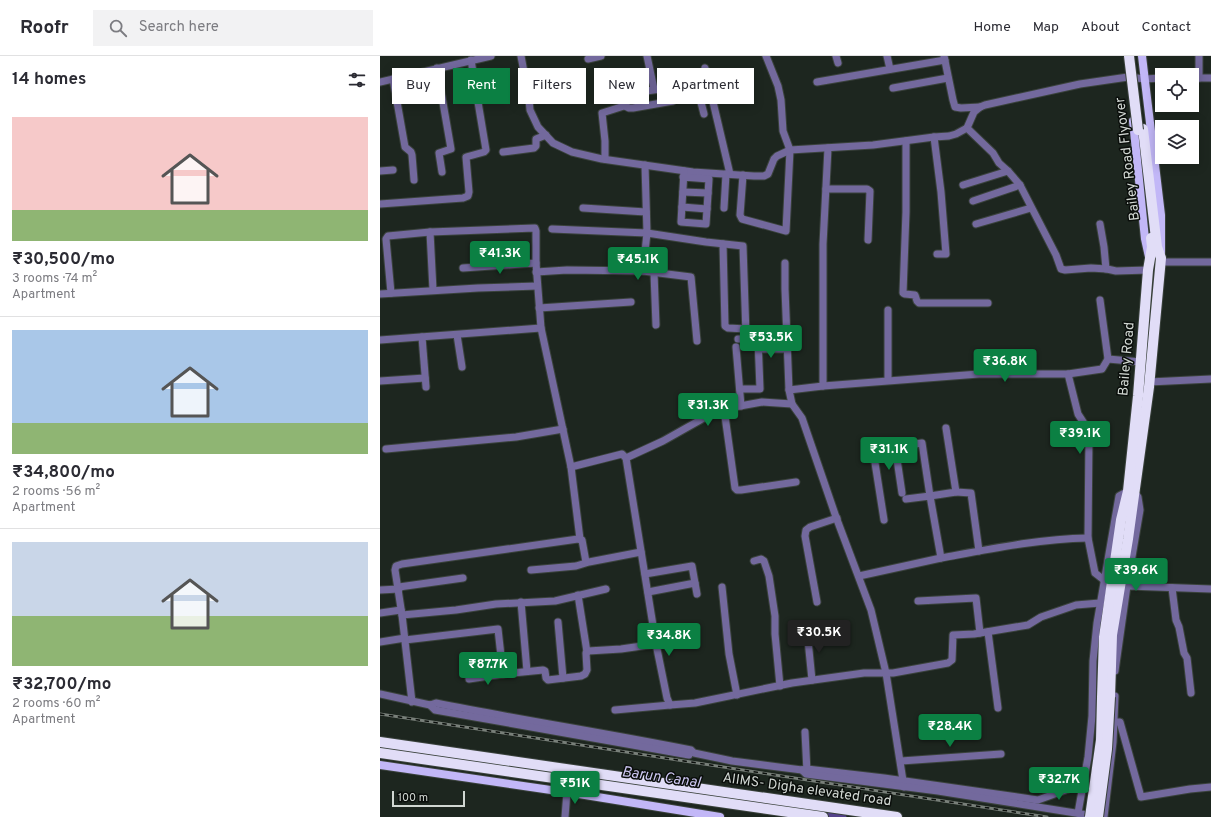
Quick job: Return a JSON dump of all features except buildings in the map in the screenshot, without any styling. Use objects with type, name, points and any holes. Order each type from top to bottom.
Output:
[{"type":"highway","name":"Bailey Road Flyover","points":[[1129,56],[1157,247],[1161,260],[1150,382],[1131,491]]},
{"type":"highway","name":"Bailey Road Flyover","points":[[1134,56],[1152,247],[1150,260]]},
{"type":"highway","name":"Bailey Road","points":[[1105,700],[1104,630],[1121,520],[1131,491],[1150,260]]},
{"type":"highway","points":[[1090,817],[1105,700]]},
{"type":"highway","points":[[1098,817],[1107,749],[1105,700]]},
{"type":"highway","name":"AIIMS- Digha elevated road","points":[[380,742],[897,817]]},
{"type":"highway","name":"AIIMS- Digha elevated road","points":[[380,753],[823,817]]},
{"type":"main road","points":[[1125,56],[1145,239],[1150,260]]},
{"type":"main road","points":[[1142,56],[1161,215],[1161,260]]},
{"type":"main road","points":[[380,765],[567,792],[720,817]]},
{"type":"street","points":[[437,68],[491,56]]},
{"type":"street","points":[[521,56],[530,110],[538,127],[553,142],[572,152],[645,165],[709,179],[706,224],[681,222],[684,174]]},
{"type":"street","points":[[588,59],[601,56]]},
{"type":"street","points":[[647,56],[654,89]]},
{"type":"street","points":[[743,175],[740,215],[742,220],[786,231],[790,150],[783,131],[779,92],[766,56]]},
{"type":"street","points":[[887,56],[890,69]]},
{"type":"street","points":[[1197,68],[1199,56]]},
{"type":"street","points":[[817,82],[944,58],[955,107],[980,107]]},
{"type":"street","points":[[380,204],[464,198],[468,196],[469,192],[466,157],[484,152],[486,150],[471,60]]},
{"type":"street","points":[[684,174],[766,176],[770,172],[774,158],[790,150],[873,145],[949,136],[961,132],[967,128],[974,112],[985,104],[1080,84],[1128,77],[1155,78]]},
{"type":"street","points":[[893,88],[948,78]]},
{"type":"street","points":[[1199,78],[1211,78]]},
{"type":"street","points":[[380,82],[392,79]]},
{"type":"street","points":[[625,106],[624,96],[626,94],[696,84],[704,114]]},
{"type":"street","points":[[397,104],[405,147],[412,155],[414,180]]},
{"type":"street","points":[[442,172],[439,153],[451,149],[443,104]]},
{"type":"street","points":[[605,159],[602,113],[625,106],[633,108],[660,104]]},
{"type":"street","points":[[713,104],[728,174],[724,208]]},
{"type":"street","points":[[967,128],[993,153],[999,163],[1020,185],[1056,255],[1061,269],[1091,268],[1116,271],[1148,270]]},
{"type":"street","points":[[503,152],[534,148],[536,138],[546,135]]},
{"type":"street","points":[[934,137],[941,192],[946,254],[937,254]]},
{"type":"street","points":[[906,141],[904,294],[915,295],[917,301],[920,303],[988,304]]},
{"type":"street","points":[[823,386],[824,244],[828,148]]},
{"type":"street","points":[[643,271],[647,233],[645,165]]},
{"type":"street","points":[[380,171],[393,170]]},
{"type":"street","points":[[962,185],[1008,171]]},
{"type":"street","points":[[972,201],[1020,185]]},
{"type":"street","points":[[826,189],[866,189],[870,191],[868,240]]},
{"type":"street","points":[[683,192],[708,194]]},
{"type":"street","points":[[682,207],[707,209]]},
{"type":"street","points":[[583,208],[646,212]]},
{"type":"street","points":[[976,224],[1031,208]]},
{"type":"street","points":[[1100,224],[1106,269]]},
{"type":"street","points":[[391,293],[383,248],[388,236],[430,232],[535,228],[536,272],[541,328],[571,466],[580,539],[586,562]]},
{"type":"street","points":[[552,229],[647,233],[743,246],[746,332],[727,328],[725,326],[723,244]]},
{"type":"street","points":[[430,232],[433,290]]},
{"type":"street","points":[[1161,260],[1211,262]]},
{"type":"street","points":[[463,268],[536,263]]},
{"type":"street","points":[[785,263],[789,390],[792,404],[802,418],[837,518],[872,610],[886,673],[904,784]]},
{"type":"street","points":[[536,272],[567,270],[643,271],[654,274],[691,277],[697,341]]},
{"type":"street","points":[[654,274],[656,325]]},
{"type":"street","points":[[380,294],[433,290],[537,286]]},
{"type":"street","points":[[789,390],[888,380],[978,374],[1068,374],[1102,369],[1108,358],[1100,300]]},
{"type":"street","points":[[540,308],[632,302]]},
{"type":"street","points":[[888,310],[888,380]]},
{"type":"street","points":[[380,340],[541,328]]},
{"type":"street","points":[[457,334],[462,367]]},
{"type":"street","points":[[422,337],[426,388]]},
{"type":"street","points":[[738,339],[758,338],[759,349],[760,389],[740,389]]},
{"type":"street","points":[[736,347],[741,406]]},
{"type":"street","points":[[759,349],[787,349]]},
{"type":"street","points":[[1108,358],[1141,362]]},
{"type":"street","points":[[1068,374],[1078,414],[1082,421],[1085,422],[1089,436],[1088,538],[1095,573],[1104,580]]},
{"type":"street","points":[[380,381],[425,378]]},
{"type":"street","points":[[1150,382],[1211,379]]},
{"type":"street","points":[[626,458],[663,441],[718,410],[762,402],[792,404]]},
{"type":"street","points":[[724,409],[735,488],[737,490],[741,490],[796,482]]},
{"type":"street","points":[[946,428],[956,492]]},
{"type":"street","points":[[386,449],[516,436],[563,429]]},
{"type":"street","points":[[884,520],[873,450],[922,443],[941,558]]},
{"type":"street","points":[[895,446],[902,493]]},
{"type":"street","points":[[571,466],[622,454],[626,458],[656,644],[667,698],[670,705]]},
{"type":"street","points":[[1078,813],[1088,757],[1105,700],[1115,668],[1140,510],[1138,497],[1131,491],[1119,496],[1100,603],[1093,661],[1105,700],[1114,722],[1109,782],[1104,817]]},
{"type":"street","points":[[906,499],[956,492],[971,493],[979,551]]},
{"type":"street","points":[[817,602],[805,532],[810,527],[837,518]]},
{"type":"street","points":[[859,576],[979,551],[1065,538],[1088,538]]},
{"type":"street","points":[[412,702],[399,588],[395,570],[396,566],[580,539]]},
{"type":"street","points":[[531,570],[576,566],[586,562],[641,552]]},
{"type":"street","points":[[754,561],[761,559],[764,561],[769,576],[775,616],[775,634],[780,686]]},
{"type":"street","points":[[645,574],[692,566],[697,594]]},
{"type":"street","points":[[380,590],[463,578]]},
{"type":"street","points":[[648,592],[694,583]]},
{"type":"street","points":[[1127,586],[1211,589]]},
{"type":"street","points":[[722,588],[729,654],[736,695]]},
{"type":"street","points":[[1172,588],[1176,620],[1186,658],[1191,693]]},
{"type":"street","points":[[380,613],[456,610],[496,604],[555,601],[606,589]]},
{"type":"street","points":[[469,679],[543,670],[545,671],[547,680],[581,676],[585,674],[587,670],[587,652],[578,595]]},
{"type":"street","points":[[918,601],[976,598],[980,633]]},
{"type":"street","points":[[521,602],[527,671]]},
{"type":"street","points":[[615,710],[695,703],[812,680],[864,673],[893,673],[948,662],[952,660],[953,635],[988,632],[1028,625],[1041,617],[1076,605],[1100,603]]},
{"type":"street","points":[[558,622],[563,678]]},
{"type":"street","points":[[380,642],[498,629],[503,674]]},
{"type":"street","points":[[807,630],[812,680]]},
{"type":"street","points":[[988,632],[998,708]]},
{"type":"street","points":[[587,652],[656,644]]},
{"type":"street","points":[[380,694],[430,705],[436,710],[690,755],[694,753],[732,761],[904,784],[1038,800],[1071,788],[1084,779]]},
{"type":"street","points":[[1114,722],[1120,722],[1140,797],[1211,787]]},
{"type":"street","points":[[805,732],[805,771]]},
{"type":"street","points":[[901,761],[1001,754]]},
{"type":"street","points":[[904,784],[1098,817]]},
{"type":"street","points":[[565,817],[567,792]]},
{"type":"waterway","name":"Barun Canal","points":[[821,814],[844,817]]},
{"type":"railway","points":[[380,714],[1047,817]]}]
